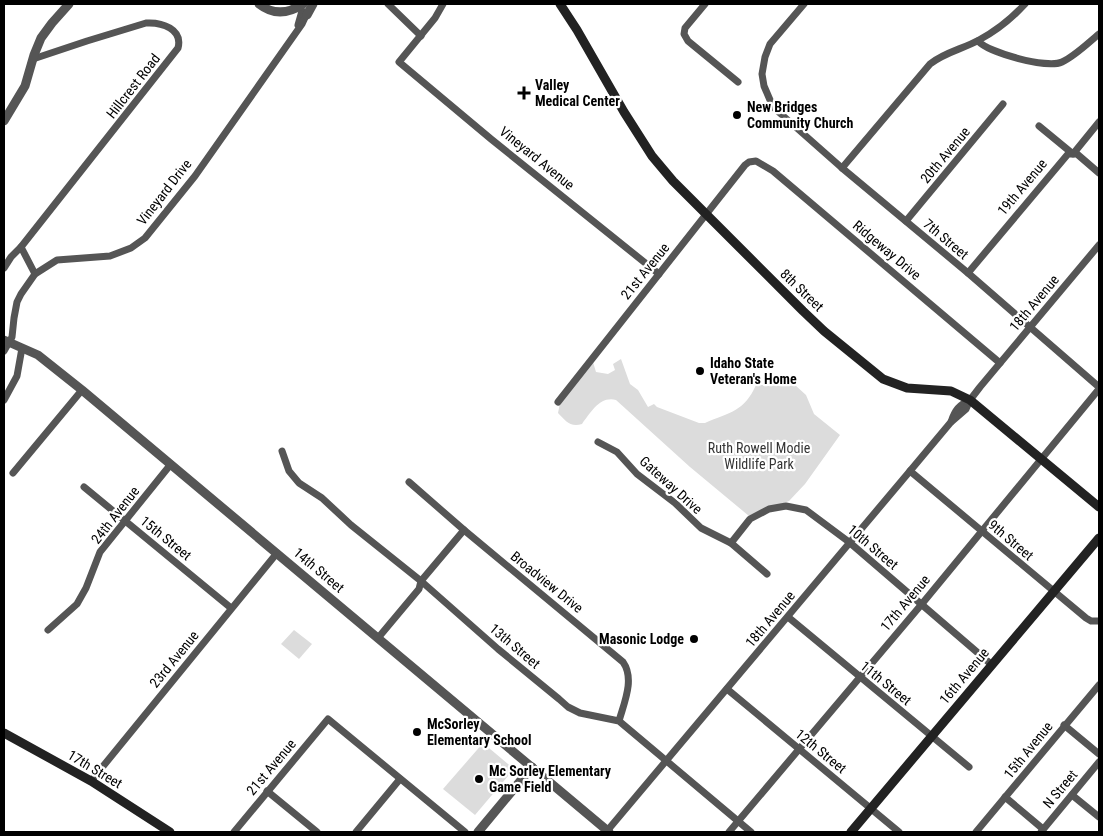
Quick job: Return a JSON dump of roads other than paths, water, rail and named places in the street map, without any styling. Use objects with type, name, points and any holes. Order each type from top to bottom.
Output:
[{"type":"main road","name":"8th Street","points":[[560,4],[644,144],[673,181],[802,311],[877,375],[899,386],[914,389],[951,391],[970,400],[1099,508]]},
{"type":"main road","name":"16th Avenue","points":[[851,832],[1099,538]]},
{"type":"main road","name":"17th Street","points":[[4,733],[91,781],[170,832]]},
{"type":"street","points":[[4,121],[25,86],[41,38],[52,22],[69,4]]},
{"type":"street","points":[[259,4],[270,11],[283,12],[302,5],[308,10],[307,15]]},
{"type":"street","points":[[307,15],[313,4]]},
{"type":"street","points":[[388,4],[420,36],[435,18],[443,4]]},
{"type":"street","points":[[704,4],[685,28],[684,34],[688,41],[738,82]]},
{"type":"street","name":"7th Street","points":[[804,4],[770,44],[764,57],[762,74],[769,101],[776,110],[842,168],[968,273],[1099,388]]},
{"type":"street","points":[[842,168],[930,64],[978,41],[1009,19],[1025,4]]},
{"type":"street","name":"Vineyard Drive","points":[[298,28],[302,5]]},
{"type":"street","name":"Vineyard Drive","points":[[7,341],[12,337],[17,302],[35,274],[57,260],[110,256],[131,248],[146,238],[195,176],[307,15]]},
{"type":"street","name":"Hillcrest Road","points":[[22,246],[178,48],[180,41],[178,36],[168,27],[146,23],[33,59]]},
{"type":"street","points":[[978,41],[982,46],[997,52],[1052,65],[1066,60],[1099,34]]},
{"type":"street","name":"Vineyard Avenue","points":[[420,36],[399,62],[491,139],[659,274]]},
{"type":"street","name":"20th Avenue","points":[[906,221],[1003,104]]},
{"type":"street","name":"19th Avenue","points":[[968,273],[1068,154],[1073,154],[1099,122]]},
{"type":"street","points":[[1039,126],[1099,173]]},
{"type":"street","name":"21st Avenue","points":[[558,402],[745,165],[756,161]]},
{"type":"street","name":"Ridgeway Drive","points":[[756,161],[773,171],[1000,363]]},
{"type":"street","name":"18th Avenue","points":[[606,831],[951,422],[954,412],[960,405],[970,400],[1099,245]]},
{"type":"street","points":[[4,268],[11,257],[22,246],[35,274]]},
{"type":"street","points":[[4,351],[7,341]]},
{"type":"street","name":"14th Street","points":[[7,341],[38,355],[82,390],[606,831]]},
{"type":"street","points":[[4,400],[17,376],[22,348]]},
{"type":"street","name":"17th Avenue","points":[[729,832],[921,605],[1099,388]]},
{"type":"street","points":[[13,473],[82,390]]},
{"type":"street","name":"Gateway Drive","points":[[598,442],[616,452],[645,481],[675,503],[701,528],[731,543],[767,574]]},
{"type":"street","name":"13th Street","points":[[282,451],[289,470],[299,483],[322,498],[351,526],[421,581],[498,649],[568,707],[588,716],[619,721]]},
{"type":"street","name":"24th Avenue","points":[[48,630],[76,604],[86,588],[100,552],[171,464]]},
{"type":"street","name":"9th Street","points":[[910,471],[1086,618],[1099,621]]},
{"type":"street","name":"Broadview Drive","points":[[409,482],[623,662],[628,671],[629,680],[619,721]]},
{"type":"street","name":"15th Street","points":[[84,487],[231,608]]},
{"type":"street","name":"10th Street","points":[[731,543],[753,516],[768,509],[786,506],[806,510],[849,542],[992,665]]},
{"type":"street","points":[[378,638],[419,589],[421,581],[464,530]]},
{"type":"street","name":"23rd Avenue","points":[[91,781],[277,553]]},
{"type":"street","name":"11th Street","points":[[788,617],[969,768]]},
{"type":"street","name":"15th Avenue","points":[[976,832],[1099,684]]},
{"type":"street","name":"12th Street","points":[[727,689],[899,832]]},
{"type":"street","name":"21st Avenue","points":[[234,832],[328,719],[400,779]]},
{"type":"street","points":[[619,721],[752,832]]},
{"type":"street","points":[[1064,725],[1099,754]]},
{"type":"street","name":"N Street","points":[[1042,831],[1099,762]]},
{"type":"street","points":[[478,832],[532,767]]},
{"type":"street","points":[[356,832],[400,779],[465,832]]},
{"type":"street","points":[[267,791],[317,832]]},
{"type":"street","points":[[1072,795],[1099,817]]},
{"type":"street","points":[[1005,797],[1042,831]]},
{"type":"place","name":"Valley Medical Center","points":[[524,93]]},
{"type":"place","name":"New Bridges Community Church","points":[[737,115]]},
{"type":"place","name":"Idaho State Veteran's Home","points":[[700,371]]},
{"type":"place","name":"Masonic Lodge","points":[[694,639]]},
{"type":"place","name":"McSorley Elementary School","points":[[417,732]]},
{"type":"place","name":"Mc Sorley Elementary Game Field","points":[[479,779]]},
{"type":"park label","name":"Ruth Rowell Modie Wildlife Park","points":[[759,456]]}]
